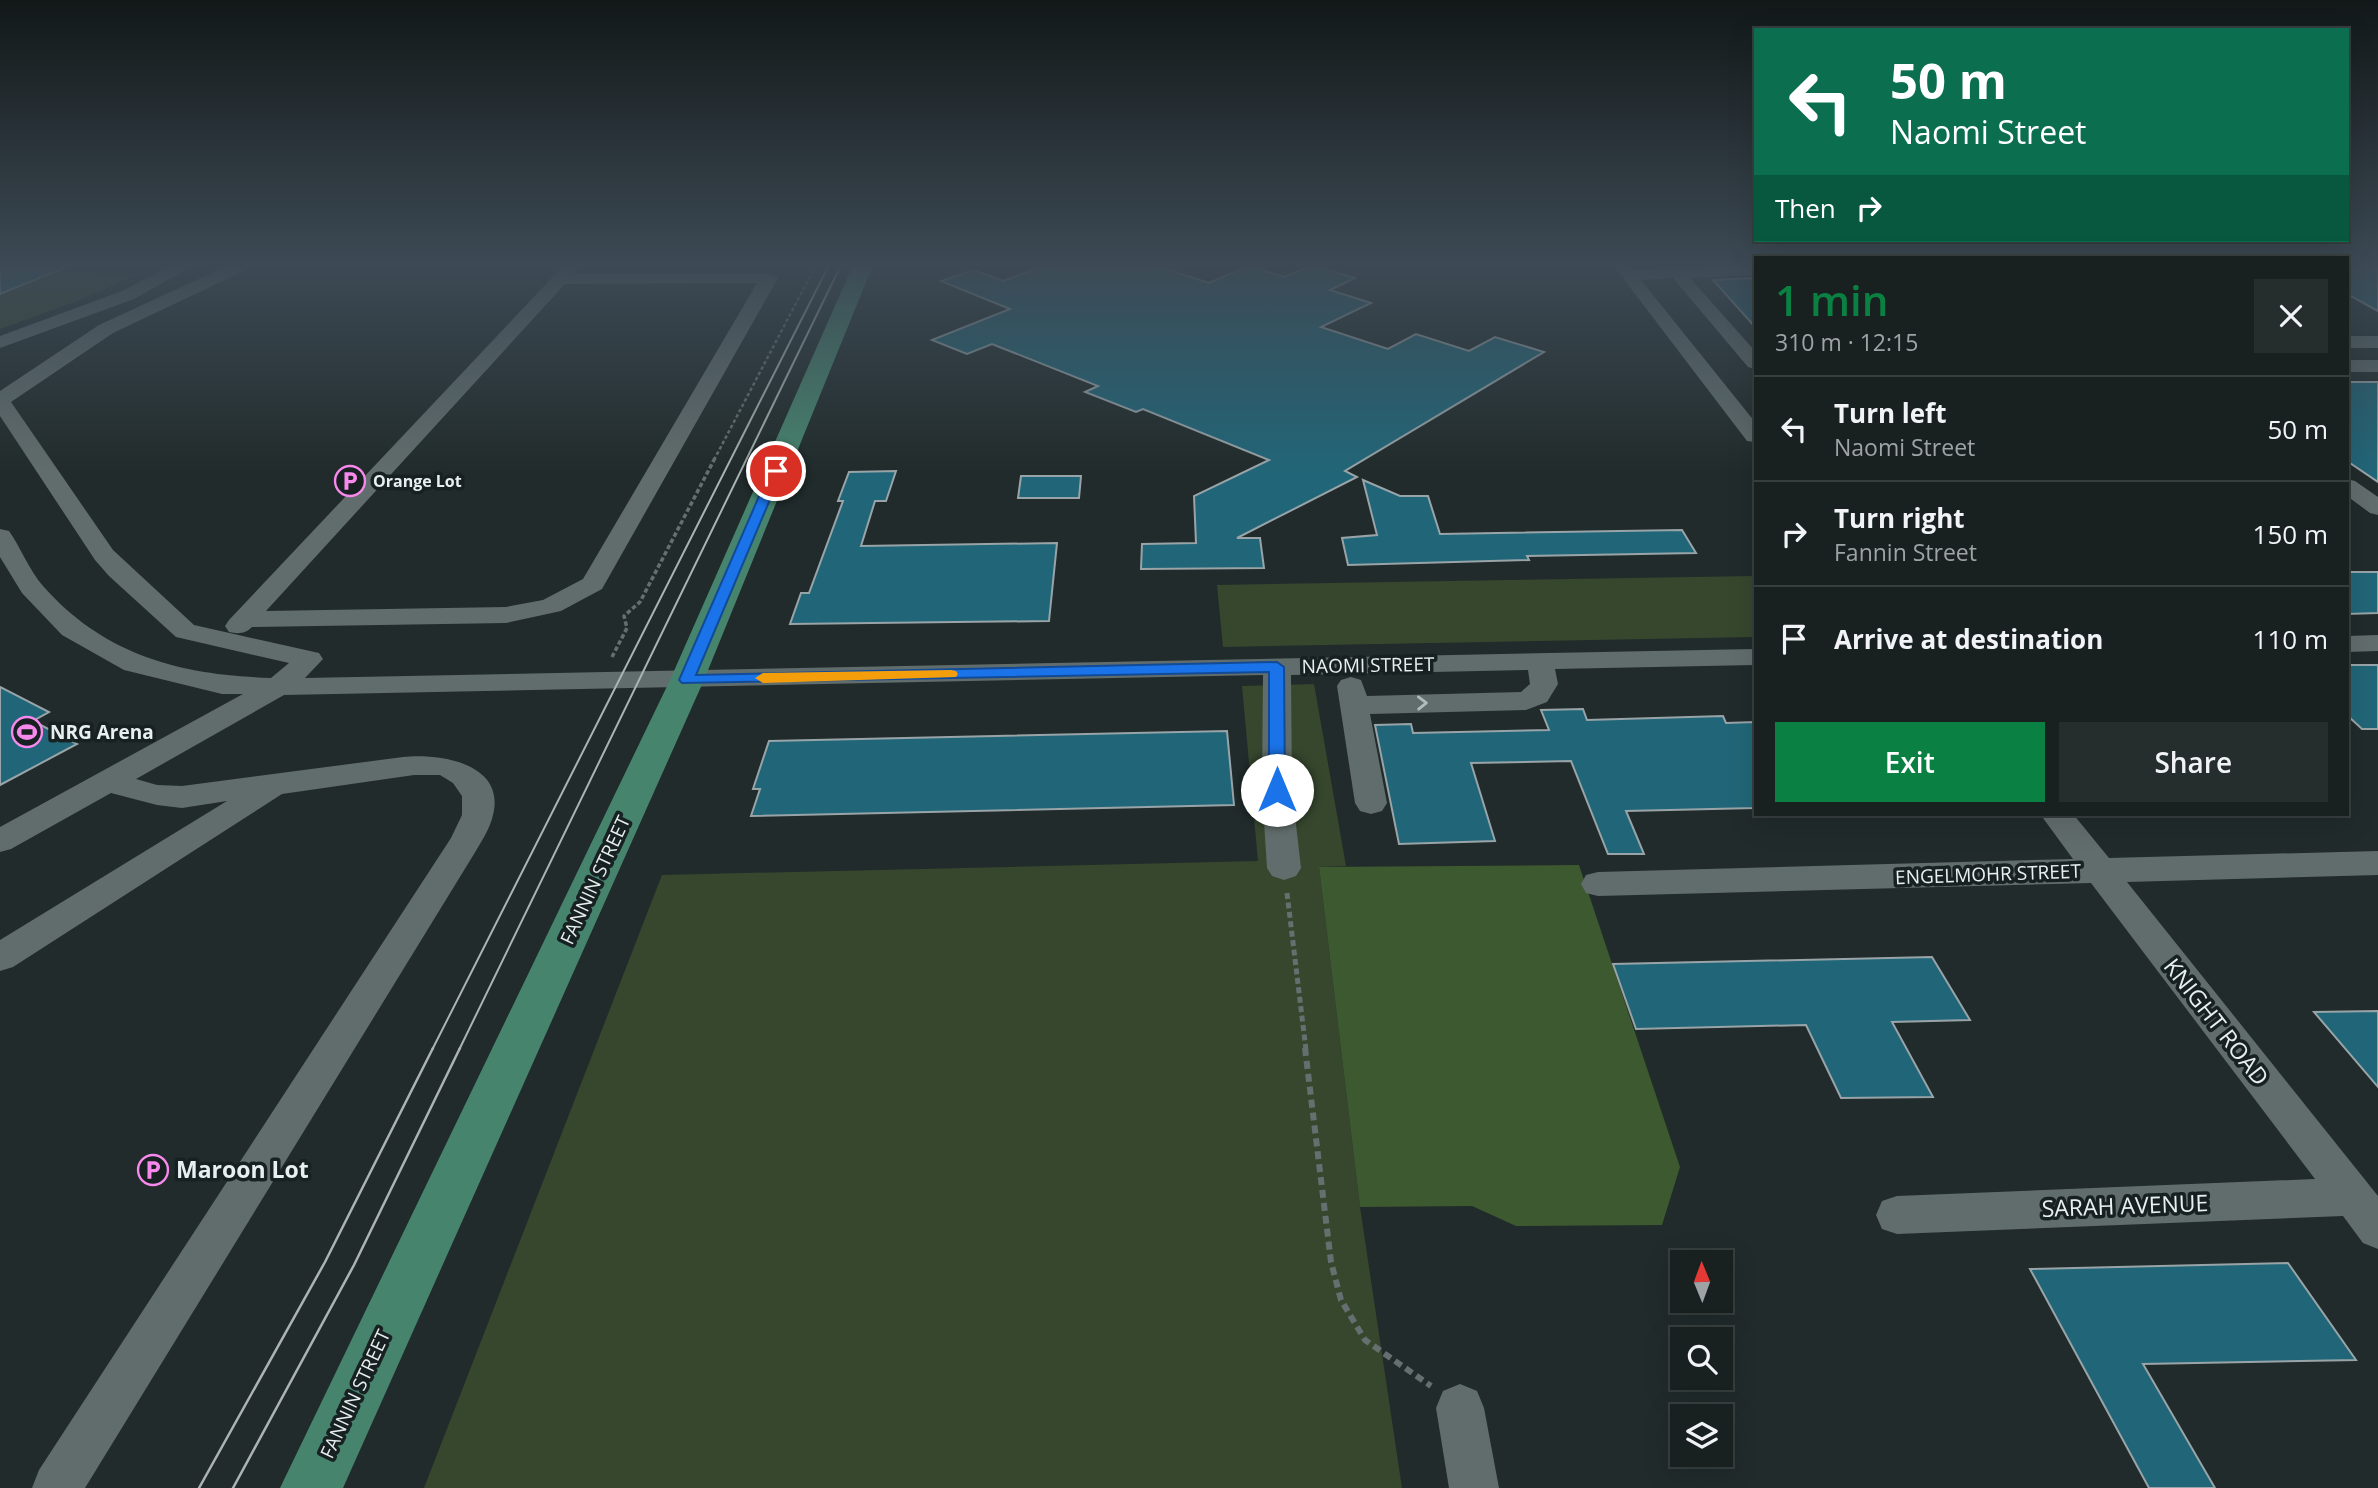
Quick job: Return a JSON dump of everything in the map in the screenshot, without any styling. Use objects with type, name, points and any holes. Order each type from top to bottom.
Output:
[{"type":"main road","name":"FANNIN STREET","points":[[311,1488],[687,680],[834,334]]},
{"type":"street","points":[[0,342],[21,334]]},
{"type":"street","points":[[0,841],[278,687],[309,659],[186,631],[118,571],[104,555],[0,400],[98,334]]},
{"type":"street","points":[[226,640],[508,334]]},
{"type":"street","points":[[245,619],[515,614],[562,602],[593,583],[736,334]]},
{"type":"street","points":[[1675,334],[1754,435]]},
{"type":"street","points":[[1730,334],[1754,362]]},
{"type":"street","points":[[2349,342],[2378,342]]},
{"type":"street","points":[[2349,366],[2378,366]]},
{"type":"street","points":[[2349,487],[2378,508]]},
{"type":"street","name":"NAOMI STREET","points":[[0,536],[31,588],[71,629],[134,664],[222,685],[278,687],[687,680],[1754,657]]},
{"type":"street","points":[[2349,644],[2378,643]]},
{"type":"street","points":[[1354,705],[1526,701],[1537,696],[1544,684],[1540,661]]},
{"type":"street","points":[[1347,665],[1371,803]]},
{"type":"street","points":[[1277,667],[1277,790],[1284,868]]},
{"type":"street","points":[[57,1488],[444,873],[475,821],[479,805],[478,794],[468,780],[459,772],[440,765],[182,797],[158,795],[107,781]]},
{"type":"street","points":[[0,957],[279,784]]},
{"type":"street","name":"KNIGHT ROAD","points":[[2058,816],[2366,1213]]},
{"type":"street","name":"ENGELMOHR STREET","points":[[1598,884],[2378,863]]},
{"type":"street","name":"SARAH AVENUE","points":[[1897,1215],[2366,1213]]},
{"type":"street","points":[[1460,1408],[1474,1488]]},
{"type":"path","points":[[600,681],[627,628],[624,616],[640,602],[780,334]]},
{"type":"path","points":[[1284,868],[1331,1262],[1341,1300],[1365,1340],[1460,1408]]},
{"type":"green space","points":[[1754,576],[1754,637],[1223,647],[1217,585]]},
{"type":"green space","points":[[1314,684],[1346,866],[1319,867],[1360,1207],[1402,1488],[424,1488],[662,875],[1258,861],[1242,686]]},
{"type":"green space","points":[[1579,865],[1680,1167],[1662,1225],[1516,1226],[1472,1206],[1360,1207],[1319,867]]},
{"type":"building","points":[[946,334],[1344,334],[1388,349],[1417,334],[1469,351],[1495,337],[1544,352],[1345,471],[1357,477],[1237,538],[1260,538],[1264,568],[1141,569],[1142,544],[1196,543],[1194,496],[1269,460],[1143,409],[1136,412],[1085,392],[1098,386],[992,344],[967,354],[932,340]]},
{"type":"building","points":[[2349,382],[2378,382],[2378,482],[2349,462]]},
{"type":"building","points":[[896,471],[886,501],[875,501],[861,546],[1057,543],[1049,621],[790,624],[801,593],[809,593],[843,501],[838,501],[849,472]]},
{"type":"building","points":[[1021,476],[1081,476],[1079,498],[1018,498]]},
{"type":"building","points":[[1363,480],[1400,496],[1428,496],[1440,534],[1682,530],[1696,553],[1527,556],[1529,560],[1348,565],[1342,538],[1377,535]]},
{"type":"building","points":[[2349,572],[2378,572],[2378,613],[2349,614]]},
{"type":"building","points":[[2349,665],[2378,665],[2378,729],[2362,729],[2349,717]]},
{"type":"building","name":"NRG Arena","points":[[0,687],[49,712],[33,721],[77,744],[0,785]]},
{"type":"building","points":[[1583,709],[1587,720],[1723,716],[1726,723],[1754,722],[1754,808],[1626,811],[1644,854],[1608,854],[1571,761],[1471,763],[1495,841],[1399,844],[1375,725],[1411,724],[1413,733],[1549,730],[1541,710]]},
{"type":"building","points":[[1227,731],[1234,805],[751,816],[760,789],[753,789],[769,741]]},
{"type":"building","points":[[1932,957],[1970,1020],[1892,1022],[1933,1097],[1841,1098],[1806,1025],[1636,1029],[1613,964]]},
{"type":"building","points":[[2378,1011],[2378,1087],[2314,1012]]},
{"type":"building","points":[[2288,1263],[2356,1360],[2143,1364],[2215,1488],[2149,1488],[2030,1269]]},
{"type":"tram line","points":[[432,1050],[794,334]]},
{"type":"tram line","points":[[459,1050],[807,334]]},
{"type":"tram line","points":[[199,1488],[325,1262],[433,1048]]},
{"type":"tram line","points":[[233,1488],[354,1265],[460,1048]]},
{"type":"slow traffic","points":[[763,678],[951,674]]},
{"type":"place","name":"Orange Lot","points":[[350,481]]},
{"type":"place","name":"NRG Arena","points":[[27,732]]},
{"type":"place","name":"Maroon Lot","points":[[153,1170]]},
{"type":"route","points":[[776,471],[687,680],[1277,667],[1277,790]]}]
